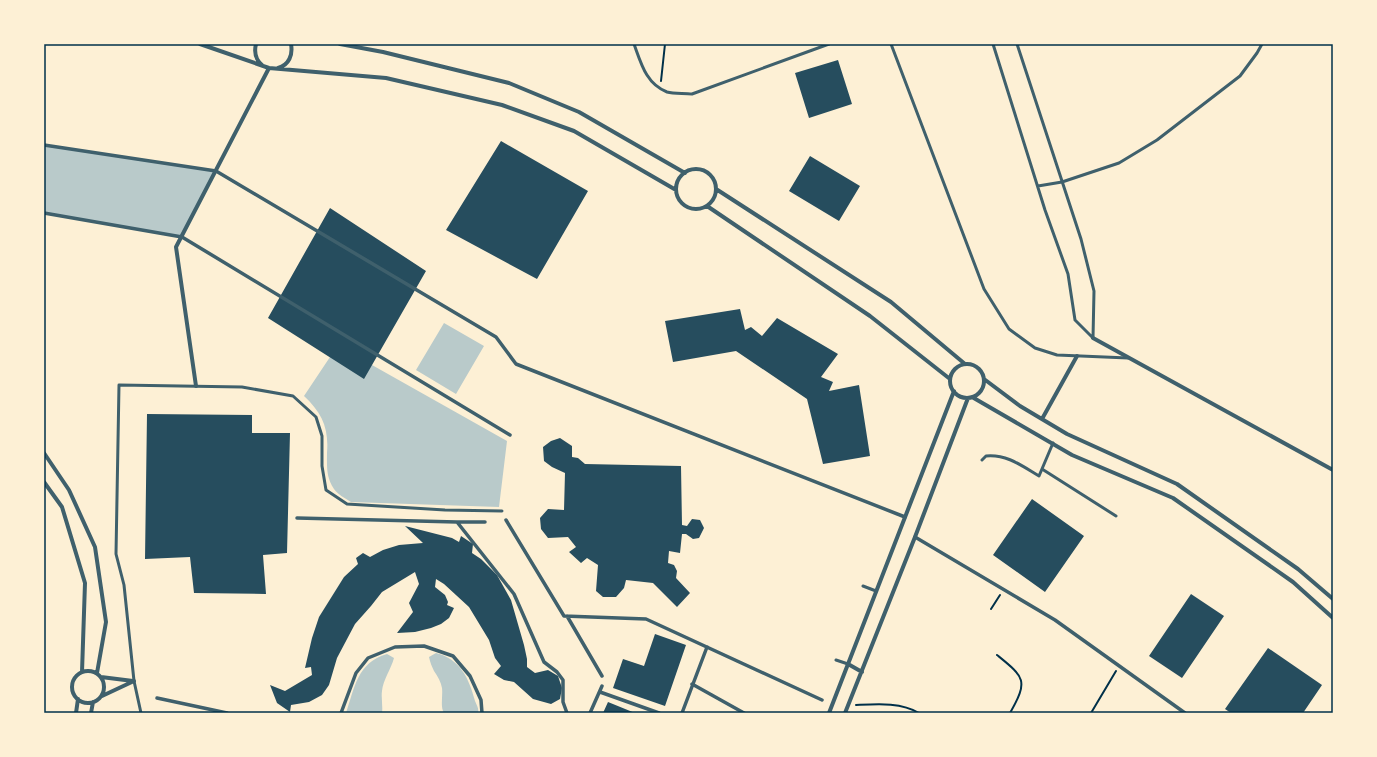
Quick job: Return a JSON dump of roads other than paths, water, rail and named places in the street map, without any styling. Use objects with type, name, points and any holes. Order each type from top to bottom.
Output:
[{"type":"street","points":[[200,44],[269,68],[386,78],[502,105],[574,131],[676,190]]},
{"type":"street","points":[[256,44],[256,57],[264,66],[269,68],[281,67],[286,64],[291,54],[290,44]]},
{"type":"street","points":[[340,44],[384,52],[509,83],[579,112],[685,173]]},
{"type":"street","points":[[196,386],[176,247],[269,68]]},
{"type":"street","points":[[44,145],[216,171],[496,337],[516,364],[905,517]]},
{"type":"street","points":[[699,169],[706,171],[711,176],[715,182],[716,189],[716,195],[712,202],[707,206],[694,209],[687,207],[682,202],[678,197],[676,190],[680,177],[692,170],[699,169]]},
{"type":"street","points":[[716,189],[891,302],[965,364]]},
{"type":"street","points":[[707,206],[870,316],[950,379]]},
{"type":"street","points":[[44,213],[182,237],[510,435]]},
{"type":"street","points":[[1093,338],[1333,470]]},
{"type":"street","points":[[1042,419],[1077,356]]},
{"type":"street","points":[[965,364],[978,368],[984,379],[980,392],[970,397],[962,397],[954,392],[950,382],[954,370],[965,364]]},
{"type":"street","points":[[984,379],[1020,406],[1067,434],[1177,484],[1298,569],[1333,599]]},
{"type":"street","points":[[829,713],[954,392]]},
{"type":"street","points":[[970,397],[1072,455],[1173,498],[1293,582],[1333,618]]},
{"type":"street","points":[[845,713],[970,397]]},
{"type":"street","points":[[44,453],[69,490],[95,547],[106,622],[99,675],[104,686],[102,696]]},
{"type":"street","points":[[44,482],[62,507],[85,583],[82,672]]},
{"type":"street","points":[[296,518],[485,522]]},
{"type":"street","points":[[506,520],[564,616],[646,619],[822,700]]},
{"type":"street","points":[[457,522],[514,594],[544,662],[557,672],[563,680],[563,702],[567,713]]},
{"type":"street","points":[[915,537],[1055,620],[1185,713]]},
{"type":"street","points":[[567,616],[602,676]]},
{"type":"street","points":[[341,713],[356,673],[368,658],[395,647],[424,646],[453,656],[470,676],[481,700],[482,713]]},
{"type":"street","points":[[682,713],[707,647]]},
{"type":"street","points":[[848,664],[862,672]]},
{"type":"street","points":[[87,671],[99,675],[134,681],[102,696],[93,702],[83,702],[78,699],[72,685],[74,680],[82,672],[87,671]]},
{"type":"street","points":[[692,684],[744,713]]},
{"type":"street","points":[[590,713],[602,686]]},
{"type":"street","points":[[600,692],[659,713]]},
{"type":"street","points":[[157,698],[227,713]]},
{"type":"street","points":[[76,713],[78,699]]},
{"type":"street","points":[[91,713],[93,702]]},
{"type":"lane","points":[[634,44],[644,71],[654,86],[668,92],[692,94],[829,44]]},
{"type":"lane","points":[[891,44],[984,289],[1009,329],[1035,348],[1056,355],[1130,358]]},
{"type":"lane","points":[[993,44],[1045,210],[1068,274],[1075,320],[1093,338]]},
{"type":"lane","points":[[1017,44],[1081,239],[1094,291],[1093,338]]},
{"type":"lane","points":[[1038,186],[1062,182],[1118,163],[1157,140],[1240,76],[1258,53],[1262,44]]},
{"type":"lane","points":[[141,713],[134,681],[124,586],[116,554],[119,385],[242,387],[293,396],[316,417],[322,436],[322,466],[326,490],[347,504],[445,510],[502,511]]},
{"type":"lane","points":[[982,460],[986,456],[1001,456],[1039,476],[1053,444]]},
{"type":"lane","points":[[1042,469],[1116,516]]},
{"type":"lane","points":[[863,586],[876,592]]},
{"type":"lane","points":[[836,660],[848,664]]}]
